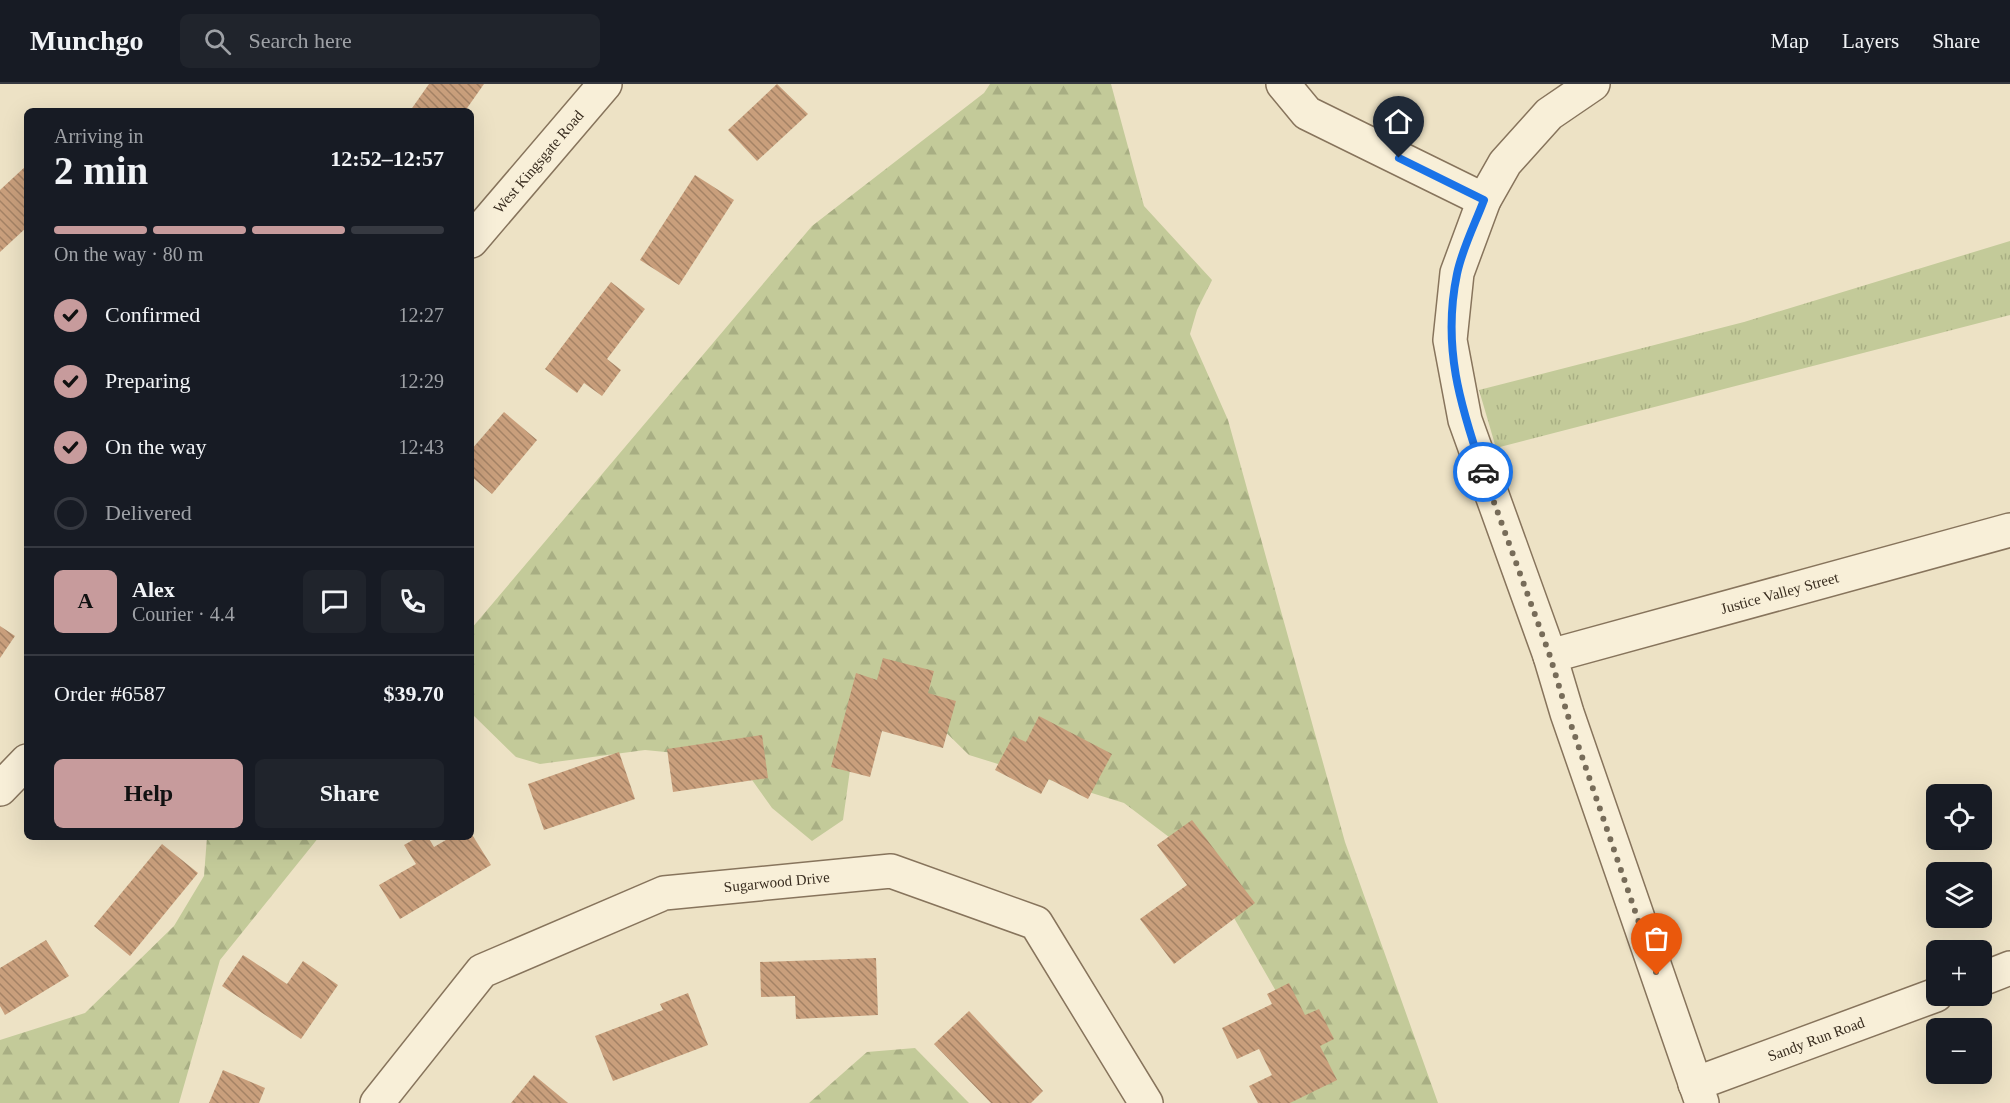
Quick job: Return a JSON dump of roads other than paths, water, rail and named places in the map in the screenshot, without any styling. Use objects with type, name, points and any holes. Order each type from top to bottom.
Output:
[{"type":"street","name":"West Kingsgate Road","points":[[474,237],[605,84]]},
{"type":"street","points":[[1283,84],[1307,113],[1484,200]]},
{"type":"street","points":[[1593,84],[1549,114],[1505,163],[1484,200],[1457,273],[1450,340],[1465,420],[1550,656],[1567,713],[1698,1093]]},
{"type":"street","name":"Justice Valley Street","points":[[1550,656],[2010,530]]},
{"type":"street","points":[[0,789],[24,763]]},
{"type":"street","name":"Sugarwood Drive","points":[[377,1103],[482,971],[664,893],[891,871],[1036,923],[1146,1103]]},
{"type":"street","points":[[1992,975],[2010,968]]},
{"type":"street","name":"Sandy Run Road","points":[[1698,1093],[1926,999]]}]
